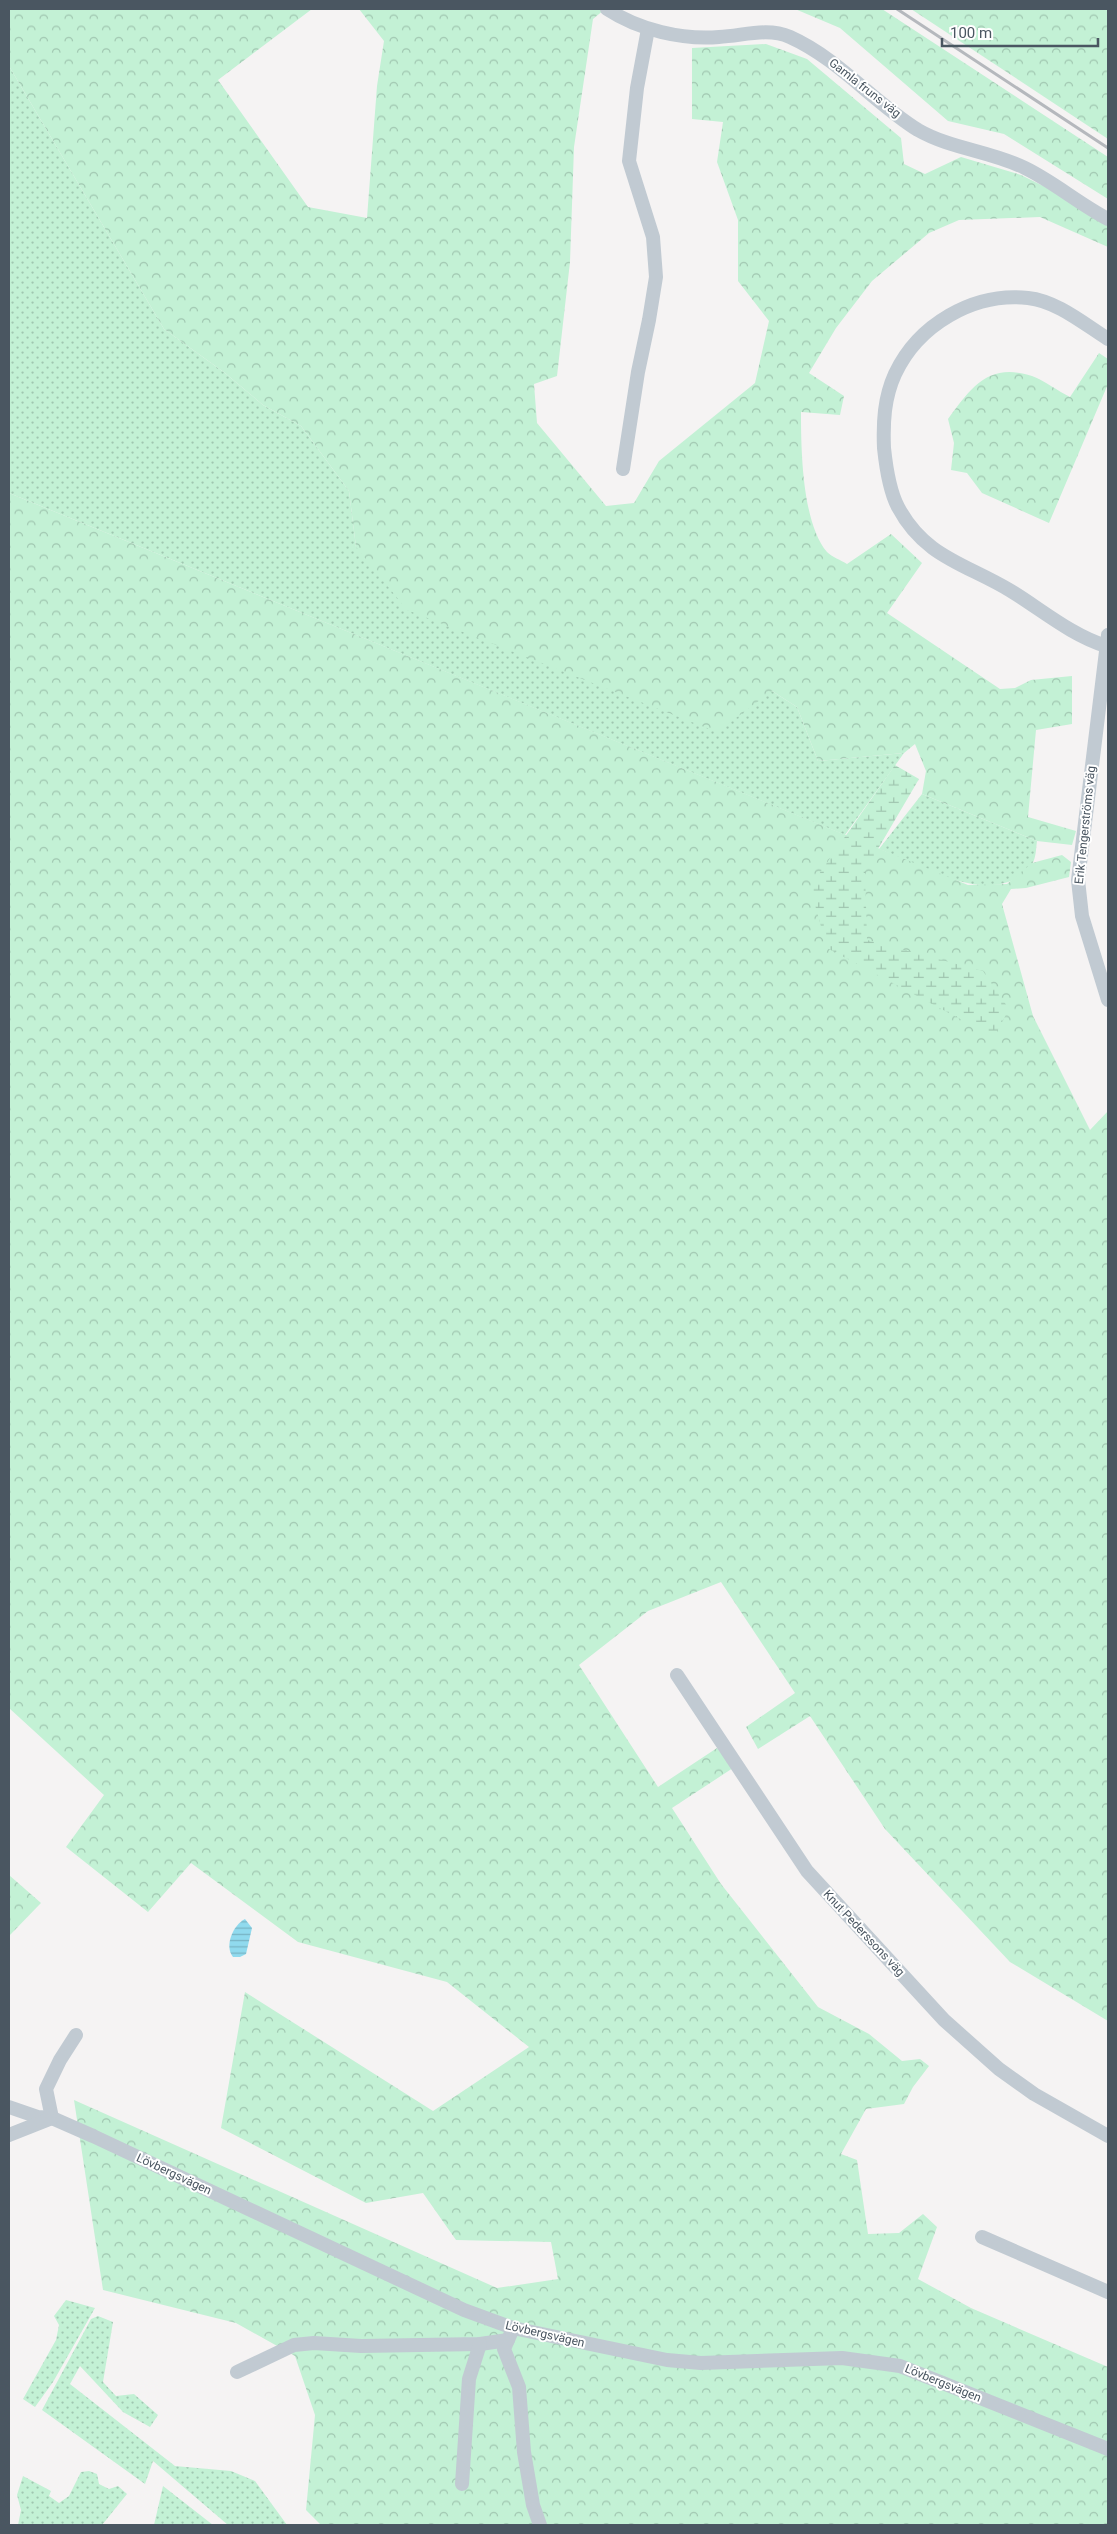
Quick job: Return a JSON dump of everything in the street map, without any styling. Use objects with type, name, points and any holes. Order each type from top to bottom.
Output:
[{"type":"street","name":"Gamla fruns väg","points":[[608,9],[648,29],[702,37],[718,37],[752,32],[776,33],[788,36],[841,68],[924,133],[943,142],[1023,167],[1049,181],[1084,206],[1108,219]]},
{"type":"street","points":[[623,469],[638,372],[650,320],[656,277],[653,237],[629,161],[637,88],[648,29]]},
{"type":"street","name":"Erik Tengerströms väg","points":[[1108,339],[1043,301],[1028,298],[1005,298],[961,309],[935,325],[906,356],[895,374],[888,392],[883,426],[885,463],[898,507],[922,539],[936,552],[1009,590],[1087,640],[1107,641],[1078,880],[1082,916],[1108,1000]]},
{"type":"street","name":"Knut Pederssons väg","points":[[677,1675],[807,1871],[937,2013],[999,2069],[1048,2103],[1108,2136]]},
{"type":"street","points":[[9,2135],[52,2118],[46,2097],[48,2083],[76,2035]]},
{"type":"street","name":"Lövbergsvägen","points":[[9,2107],[38,2117],[52,2118],[346,2253],[510,2334],[667,2360],[701,2363],[842,2358],[900,2366],[1108,2450]]},
{"type":"street","points":[[982,2237],[1108,2292]]},
{"type":"street","points":[[237,2372],[294,2345],[314,2343],[361,2346],[480,2344],[510,2334]]},
{"type":"street","points":[[510,2334],[504,2349],[519,2387],[524,2452],[533,2505],[540,2525]]},
{"type":"street","points":[[462,2484],[469,2379],[480,2344]]},
{"type":"green space","points":[[9,9],[312,9],[218,80],[308,207],[367,218],[377,86],[384,41],[359,9],[605,9],[593,19],[574,147],[570,262],[557,376],[534,384],[537,423],[606,506],[634,503],[659,461],[755,383],[769,321],[738,281],[738,220],[717,162],[723,122],[692,119],[692,48],[766,44],[807,59],[901,138],[904,164],[925,174],[961,157],[1021,175],[1108,218],[1108,247],[1040,217],[959,220],[929,233],[872,281],[836,328],[809,373],[844,396],[840,415],[801,412],[803,465],[808,505],[812,523],[827,552],[847,564],[891,534],[922,563],[887,613],[1000,689],[1015,688],[1031,680],[1072,676],[1072,724],[1036,730],[1028,817],[1076,831],[1072,845],[1037,841],[922,794],[926,771],[915,744],[904,753],[818,761],[797,707],[772,691],[717,732],[407,610],[356,547],[349,491],[301,426],[263,405],[225,373],[164,329],[9,66]]},
{"type":"green space","points":[[795,9],[882,9],[1108,157],[1108,199],[1004,134],[948,121],[840,28]]},
{"type":"green space","points":[[911,9],[1108,9],[1108,139]]},
{"type":"green space","points":[[9,66],[164,329],[225,373],[263,405],[301,426],[349,491],[356,547],[772,691],[797,707],[818,761],[904,753],[845,835],[9,493]]},
{"type":"green space","points":[[1099,353],[1108,359],[1108,384],[1049,523],[982,493],[967,473],[951,470],[954,443],[948,419],[973,388],[992,375],[1004,372],[1017,373],[1037,378],[1070,397]]},
{"type":"green space","points":[[9,493],[968,885],[1007,884],[1032,863],[1062,855],[1071,862],[1069,877],[1026,888],[1011,889],[1002,904],[1033,1016],[1090,1130],[1108,1111],[1108,2021],[1010,1962],[885,1829],[810,1716],[758,1749],[746,1727],[795,1693],[721,1582],[648,1611],[579,1665],[658,1787],[717,1748],[733,1768],[672,1808],[721,1884],[818,2007],[869,2034],[902,2061],[920,2059],[929,2066],[913,2087],[904,2104],[866,2109],[841,2154],[857,2160],[868,2234],[899,2233],[923,2214],[937,2227],[918,2279],[971,2308],[1108,2367],[1108,2525],[321,2525],[306,2510],[315,2415],[295,2356],[236,2323],[103,2290],[74,2100],[497,2288],[558,2279],[551,2242],[456,2240],[423,2193],[366,2203],[221,2128],[245,1992],[433,2111],[529,2047],[447,1982],[298,1942],[191,1863],[148,1912],[66,1847],[104,1795],[9,1708]]},
{"type":"green space","points":[[895,765],[919,779],[865,871],[867,940],[983,971],[1009,1009],[994,1037],[827,948],[810,887]]},
{"type":"green space","points":[[922,794],[1037,841],[1032,864],[1017,878],[999,884],[979,885],[937,874],[879,849]]},
{"type":"green space","points":[[9,1875],[41,1903],[9,1936]]},
{"type":"green space","points":[[66,2300],[95,2308],[53,2382],[35,2407],[23,2399],[56,2340],[59,2325],[54,2316]]},
{"type":"green space","points":[[98,2316],[113,2322],[103,2382],[116,2396],[134,2394],[158,2415],[150,2427],[123,2412],[80,2366],[70,2384],[175,2466],[231,2471],[255,2481],[287,2525],[228,2525],[153,2461],[145,2484],[42,2410],[91,2319]]},
{"type":"green space","points":[[89,2471],[97,2474],[99,2484],[109,2489],[118,2486],[127,2494],[102,2525],[18,2525],[21,2510],[17,2495],[23,2476],[51,2491],[49,2496],[59,2503],[69,2496],[81,2472]]},
{"type":"green space","points":[[163,2486],[213,2525],[154,2525]]},
{"type":"water","points":[[245,1919],[252,1928],[246,1954],[240,1957],[233,1957],[229,1947],[231,1936],[237,1926]]},
{"type":"railway","points":[[897,9],[1108,148]]}]
